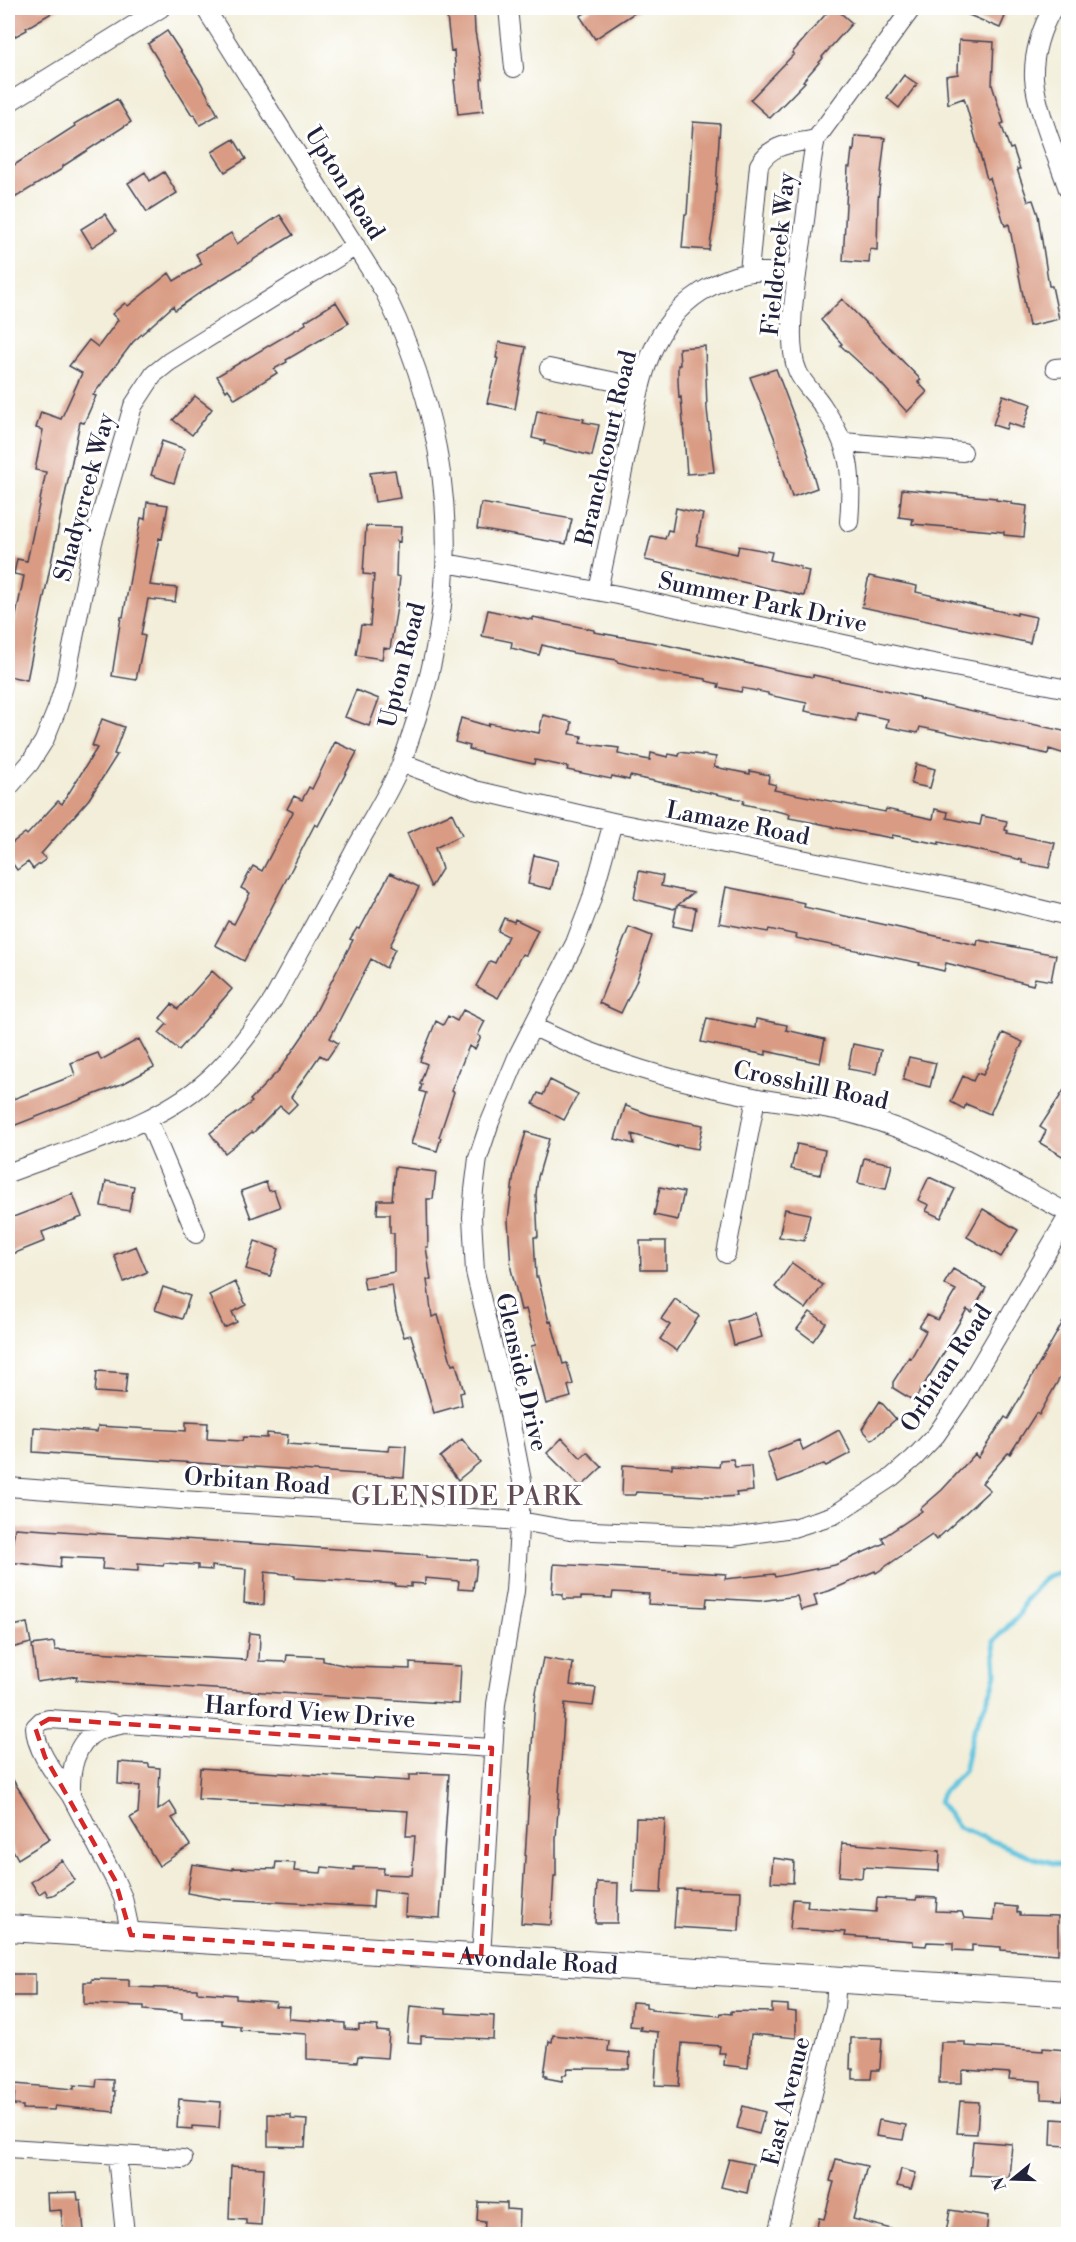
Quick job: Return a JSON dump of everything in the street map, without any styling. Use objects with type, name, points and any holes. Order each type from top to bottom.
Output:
[{"type":"street","points":[[8,103],[160,8]]},
{"type":"street","name":"Upton Road","points":[[8,1173],[148,1120],[216,1073],[253,1029],[273,1000],[402,763],[434,657],[442,611],[446,562],[443,482],[430,414],[405,333],[385,293],[205,8]]},
{"type":"street","points":[[508,8],[514,68]]},
{"type":"street","name":"Fieldcreek Way","points":[[849,522],[851,491],[849,463],[843,442],[836,425],[798,371],[792,349],[794,302],[810,165],[816,139],[912,8]]},
{"type":"street","points":[[1053,8],[1045,22],[1037,48],[1034,79],[1042,116],[1068,189]]},
{"type":"street","points":[[749,273],[759,165],[766,154],[781,146],[816,139]]},
{"type":"street","name":"Shadycreek Way","points":[[8,788],[30,763],[44,741],[57,709],[65,683],[93,542],[133,406],[154,375],[169,362],[356,246]]},
{"type":"street","name":"Branchcourt Road","points":[[598,591],[640,387],[654,344],[679,309],[713,285],[749,273],[798,275]]},
{"type":"street","points":[[549,368],[640,387]]},
{"type":"street","points":[[843,442],[963,452]]},
{"type":"street","name":"Summer Park Drive","points":[[446,562],[598,591],[1068,689]]},
{"type":"street","name":"Lamaze Road","points":[[402,763],[475,790],[613,822],[975,893],[1068,916]]},
{"type":"street","name":"Glenside Drive","points":[[481,1957],[492,1748],[499,1676],[510,1628],[515,1592],[522,1482],[508,1409],[475,1272],[471,1217],[477,1158],[506,1082],[575,943],[591,901],[613,822]]},
{"type":"street","name":"Crosshill Road","points":[[534,1026],[573,1046],[666,1078],[756,1098],[848,1112],[888,1125],[955,1153],[1068,1215]]},
{"type":"street","points":[[726,1254],[756,1098]]},
{"type":"street","points":[[148,1120],[196,1234]]},
{"type":"street","name":"Orbitan Road","points":[[8,1487],[520,1521],[570,1530],[732,1538],[793,1528],[834,1515],[892,1477],[936,1435],[960,1400],[1068,1215]]},
{"type":"street","name":"Harford View Drive","points":[[131,1935],[123,1898],[71,1797],[36,1739],[35,1727],[41,1721],[49,1719],[492,1748]]},
{"type":"street","name":"Harford View Drive","points":[[71,1797],[72,1769],[75,1758],[83,1745],[96,1732],[125,1724]]},
{"type":"street","name":"Avondale Road","points":[[8,1928],[837,1978],[1068,1995]]},
{"type":"street","name":"East Avenue","points":[[777,2235],[835,2007],[837,1978]]},
{"type":"street","points":[[8,2148],[183,2159]]},
{"type":"street","points":[[117,2156],[125,2235]]},
{"type":"highlighted area","points":[[49,1719],[492,1748],[481,1957],[131,1935],[115,1880],[45,1757],[35,1727]]},
{"type":"building","points":[[13,8],[60,8],[8,40],[8,11]]},
{"type":"building","points":[[446,8],[474,8],[475,31],[483,79],[481,79],[483,111],[458,114],[454,80],[456,80],[454,50],[451,51]]},
{"type":"building","points":[[593,8],[642,8],[595,39],[580,16]]},
{"type":"building","points":[[831,8],[835,8],[852,23],[822,57],[803,81],[805,82],[770,118],[750,100],[794,54],[792,53]]},
{"type":"building","points":[[952,8],[1004,8],[1002,12],[1006,14],[1000,28]]},
{"type":"building","points":[[167,31],[201,83],[218,115],[200,125],[148,44]]},
{"type":"building","points":[[959,40],[994,42],[992,85],[1004,123],[1001,124],[1010,149],[1013,148],[1020,169],[1017,169],[1028,201],[1033,200],[1038,215],[1049,286],[1052,286],[1059,319],[1029,326],[1009,224],[1005,226],[990,178],[987,179],[964,98],[948,104],[946,76],[958,74]]},
{"type":"building","points":[[904,75],[917,84],[899,108],[887,98]]},
{"type":"building","points":[[117,99],[131,122],[8,202],[8,169],[75,126],[74,124]]},
{"type":"building","points":[[693,122],[720,124],[714,220],[709,250],[682,248],[685,214],[687,214]]},
{"type":"building","points":[[855,136],[885,138],[878,200],[877,250],[870,249],[869,263],[843,261],[848,167],[850,167],[852,150],[854,151]]},
{"type":"building","points":[[234,139],[246,159],[225,172],[212,152]]},
{"type":"building","points":[[145,172],[150,181],[164,172],[177,193],[147,212],[128,183]]},
{"type":"building","points":[[105,214],[116,231],[92,247],[81,229]]},
{"type":"building","points":[[280,215],[293,235],[175,310],[173,306],[133,342],[93,395],[96,396],[84,423],[80,422],[27,680],[8,676],[8,655],[24,576],[14,574],[17,559],[27,561],[46,472],[35,470],[43,430],[36,428],[41,412],[61,419],[82,373],[69,366],[89,340],[98,347],[118,320],[112,314],[125,303],[128,306],[169,273],[174,281],[202,264],[196,254],[231,233],[237,244]]},
{"type":"building","points":[[842,299],[921,380],[918,382],[927,392],[907,412],[875,377],[840,345],[842,344],[821,320]]},
{"type":"building","points":[[336,302],[349,323],[286,360],[287,362],[274,369],[277,373],[235,399],[228,389],[226,391],[217,376],[306,324],[305,321]]},
{"type":"building","points":[[499,342],[526,347],[515,409],[487,403],[498,358],[496,358]]},
{"type":"building","points":[[705,346],[707,409],[714,472],[687,474],[681,397],[679,398],[679,348]]},
{"type":"building","points":[[776,369],[809,456],[817,488],[792,497],[774,437],[750,377]]},
{"type":"building","points":[[1003,395],[1031,404],[1023,428],[1008,423],[1006,429],[993,425]]},
{"type":"building","points":[[195,396],[212,409],[192,435],[173,420]]},
{"type":"building","points":[[537,411],[584,419],[583,422],[599,425],[592,456],[544,444],[545,441],[532,438]]},
{"type":"building","points":[[162,441],[185,449],[174,483],[151,475]]},
{"type":"building","points":[[395,470],[400,498],[375,502],[370,473]]},
{"type":"building","points":[[902,489],[996,498],[996,500],[1011,502],[1011,504],[1027,506],[1024,537],[1004,535],[1004,532],[912,524],[913,519],[899,517]]},
{"type":"building","points":[[147,502],[168,505],[150,585],[177,588],[175,602],[148,599],[141,635],[145,636],[136,680],[112,676],[121,617],[123,617],[141,518],[145,519]]},
{"type":"building","points":[[481,503],[572,519],[566,544],[477,529]]},
{"type":"building","points":[[676,508],[703,514],[696,545],[737,554],[739,546],[772,552],[770,560],[809,571],[804,596],[645,560],[651,536],[665,539],[668,530],[672,531]]},
{"type":"building","points":[[366,526],[401,527],[400,542],[397,541],[396,576],[400,577],[397,607],[390,649],[384,648],[382,659],[356,655],[361,625],[370,626],[374,575],[363,574]]},
{"type":"building","points":[[869,576],[917,586],[916,592],[1017,615],[1017,613],[1036,617],[1030,643],[862,607]]},
{"type":"building","points":[[488,610],[533,620],[533,617],[786,672],[813,677],[813,675],[919,697],[919,699],[1068,732],[1068,755],[1049,749],[1048,754],[920,727],[918,733],[886,727],[888,719],[857,713],[856,721],[805,711],[807,703],[768,695],[768,693],[742,688],[741,692],[718,687],[719,684],[706,681],[706,679],[661,672],[617,662],[617,660],[542,645],[539,655],[511,648],[512,642],[482,636]]},
{"type":"building","points":[[356,690],[379,699],[369,726],[345,717]]},
{"type":"building","points":[[543,715],[572,722],[570,734],[582,736],[580,743],[619,748],[618,754],[650,760],[651,753],[668,757],[669,754],[679,756],[680,752],[716,757],[714,767],[769,775],[768,783],[776,785],[774,790],[933,819],[935,809],[948,812],[947,818],[980,825],[982,816],[1007,821],[1005,830],[1008,831],[1007,833],[1055,843],[1049,868],[939,842],[939,844],[892,835],[892,838],[789,818],[790,814],[743,804],[744,800],[630,776],[629,780],[612,776],[611,779],[567,770],[568,767],[535,760],[534,764],[482,753],[469,749],[470,746],[455,742],[461,718],[488,726],[489,723],[539,733]]},
{"type":"building","points":[[102,719],[124,727],[114,754],[117,755],[89,799],[41,854],[46,859],[33,869],[28,862],[17,870],[8,857],[8,846],[25,833],[27,835],[58,801],[62,804],[97,748],[92,746]]},
{"type":"building","points":[[335,742],[357,752],[318,826],[315,824],[244,961],[215,945],[228,921],[234,924],[250,893],[241,888],[253,866],[262,871],[293,812],[287,809],[294,796],[302,800],[309,787],[312,789]]},
{"type":"building","points":[[916,764],[935,769],[930,788],[911,784]]},
{"type":"building","points":[[452,813],[462,835],[435,848],[442,869],[431,887],[407,833]]},
{"type":"building","points":[[534,855],[558,861],[551,889],[528,884]]},
{"type":"building","points":[[639,871],[663,876],[661,886],[693,893],[678,905],[696,908],[692,930],[673,926],[677,906],[674,909],[634,899]]},
{"type":"building","points":[[390,873],[419,887],[390,946],[395,949],[386,968],[371,959],[330,1038],[338,1043],[327,1059],[320,1055],[291,1097],[297,1104],[288,1113],[280,1106],[253,1133],[225,1153],[210,1133],[252,1102],[250,1100],[280,1069],[304,1034],[353,940],[350,939],[357,928],[360,929]]},
{"type":"building","points":[[726,887],[805,903],[804,907],[977,945],[978,940],[1056,955],[1051,981],[1035,978],[1033,985],[946,963],[944,971],[919,965],[920,963],[796,938],[797,935],[769,929],[768,932],[719,923]]},
{"type":"building","points":[[504,918],[514,922],[515,919],[538,930],[526,955],[522,954],[498,998],[476,986],[490,961],[495,963],[508,936],[498,931]]},
{"type":"building","points":[[629,927],[652,936],[636,982],[621,1013],[599,1003]]},
{"type":"building","points":[[212,971],[232,989],[179,1050],[159,1033],[167,1024],[160,1018],[172,1004],[178,1009]]},
{"type":"building","points":[[463,1010],[485,1021],[478,1035],[481,1037],[475,1049],[469,1046],[451,1091],[454,1092],[439,1137],[441,1138],[437,1151],[411,1144],[426,1093],[420,1091],[422,1085],[420,1084],[427,1064],[420,1061],[436,1021],[443,1025],[448,1016],[457,1021]]},
{"type":"building","points":[[707,1018],[755,1028],[756,1019],[787,1025],[786,1030],[825,1039],[820,1063],[766,1051],[766,1055],[701,1042]]},
{"type":"building","points":[[1003,1033],[1023,1042],[990,1114],[966,1104],[964,1109],[951,1102],[963,1076],[973,1081],[977,1073],[983,1075]]},
{"type":"building","points":[[139,1039],[154,1067],[124,1083],[8,1128],[8,1101],[75,1075],[71,1063],[98,1053],[101,1060]]},
{"type":"building","points":[[853,1044],[881,1050],[876,1074],[848,1069]]},
{"type":"building","points":[[909,1057],[936,1063],[930,1087],[903,1080]]},
{"type":"building","points":[[550,1080],[578,1094],[564,1120],[533,1104],[538,1093],[543,1095]]},
{"type":"building","points":[[1068,1084],[1068,1149],[1064,1157],[1040,1143],[1046,1131],[1040,1127]]},
{"type":"building","points":[[626,1104],[626,1106],[651,1115],[703,1125],[698,1149],[677,1145],[676,1147],[632,1134],[634,1144],[615,1139]]},
{"type":"building","points":[[526,1132],[549,1139],[538,1177],[536,1194],[538,1237],[534,1237],[536,1277],[538,1277],[549,1322],[551,1321],[563,1364],[567,1363],[573,1384],[568,1386],[571,1397],[546,1404],[531,1346],[536,1345],[526,1309],[521,1310],[511,1269],[508,1220],[514,1173]]},
{"type":"building","points":[[797,1144],[825,1150],[820,1175],[791,1169]]},
{"type":"building","points":[[864,1158],[892,1164],[886,1189],[858,1183]]},
{"type":"building","points":[[395,1167],[436,1172],[433,1199],[427,1199],[428,1247],[426,1247],[431,1280],[427,1280],[432,1317],[438,1315],[452,1365],[456,1364],[464,1392],[460,1393],[462,1405],[434,1413],[411,1335],[404,1337],[396,1312],[392,1285],[365,1289],[363,1277],[394,1272],[394,1233],[390,1233],[390,1214],[377,1214],[378,1200],[392,1200]]},
{"type":"building","points":[[929,1177],[955,1189],[941,1218],[926,1211],[929,1205],[918,1200]]},
{"type":"building","points":[[106,1181],[134,1186],[129,1211],[101,1206]]},
{"type":"building","points":[[266,1182],[269,1191],[274,1190],[280,1207],[251,1218],[241,1191]]},
{"type":"building","points":[[660,1187],[684,1192],[678,1220],[654,1215]]},
{"type":"building","points":[[73,1194],[82,1217],[42,1232],[45,1241],[8,1256],[8,1219]]},
{"type":"building","points":[[785,1209],[810,1214],[804,1241],[779,1237]]},
{"type":"building","points":[[983,1209],[1018,1230],[1001,1257],[967,1237]]},
{"type":"building","points":[[255,1241],[279,1249],[270,1276],[246,1269]]},
{"type":"building","points":[[640,1241],[666,1241],[666,1270],[641,1270]]},
{"type":"building","points":[[136,1246],[147,1272],[124,1282],[114,1255]]},
{"type":"building","points":[[792,1263],[823,1285],[806,1309],[775,1287]]},
{"type":"building","points":[[953,1269],[986,1288],[972,1312],[967,1309],[946,1345],[948,1346],[914,1401],[893,1388],[893,1382],[909,1357],[911,1358],[926,1331],[919,1327],[927,1315],[938,1320],[956,1290],[944,1284]]},
{"type":"building","points":[[235,1282],[246,1305],[232,1312],[237,1322],[224,1328],[209,1295]]},
{"type":"building","points":[[163,1287],[190,1296],[182,1319],[155,1310]]},
{"type":"building","points":[[675,1299],[699,1316],[677,1351],[660,1339],[670,1325],[661,1319]]},
{"type":"building","points":[[810,1312],[826,1323],[813,1341],[797,1329]]},
{"type":"building","points":[[755,1313],[762,1337],[734,1345],[728,1321]]},
{"type":"building","points":[[1068,1313],[1068,1363],[1039,1415],[1036,1413],[1010,1454],[1008,1453],[982,1483],[990,1490],[936,1540],[932,1535],[876,1573],[875,1571],[814,1595],[817,1606],[801,1610],[797,1596],[760,1601],[707,1598],[706,1607],[648,1604],[649,1594],[613,1592],[612,1598],[563,1599],[563,1594],[552,1593],[554,1564],[726,1574],[725,1579],[774,1574],[775,1577],[835,1565],[885,1543],[882,1538],[922,1511],[920,1509],[942,1490],[975,1454],[978,1458],[1005,1417],[1008,1419]]},
{"type":"building","points":[[97,1371],[127,1373],[125,1394],[95,1392]]},
{"type":"building","points":[[880,1401],[896,1419],[872,1440],[862,1429]]},
{"type":"building","points":[[186,1422],[208,1423],[207,1439],[242,1441],[243,1437],[267,1438],[267,1433],[288,1435],[287,1444],[389,1451],[390,1445],[406,1446],[404,1477],[33,1452],[34,1427],[97,1432],[98,1426],[186,1431]]},
{"type":"building","points":[[839,1430],[851,1453],[826,1466],[824,1464],[778,1482],[767,1453],[799,1440],[803,1450]]},
{"type":"building","points":[[562,1438],[581,1458],[587,1452],[602,1467],[581,1487],[547,1453]]},
{"type":"building","points":[[462,1439],[480,1462],[458,1480],[440,1457]]},
{"type":"building","points":[[733,1459],[735,1467],[751,1466],[753,1491],[723,1497],[636,1492],[635,1495],[622,1495],[623,1465],[672,1468],[672,1464],[719,1467],[720,1460]]},
{"type":"building","points":[[15,1528],[477,1560],[473,1590],[458,1589],[459,1581],[425,1578],[425,1584],[411,1583],[411,1587],[395,1586],[396,1584],[295,1578],[295,1575],[265,1572],[264,1605],[244,1603],[246,1569],[212,1566],[212,1570],[198,1569],[198,1565],[164,1563],[163,1566],[138,1564],[138,1571],[102,1569],[103,1559],[61,1557],[60,1568],[9,1562]]},
{"type":"building","points":[[27,1623],[31,1643],[11,1648],[8,1627]]},
{"type":"building","points":[[249,1633],[260,1634],[259,1661],[286,1662],[287,1655],[323,1657],[323,1661],[353,1667],[410,1669],[410,1663],[461,1666],[459,1704],[116,1683],[76,1680],[77,1676],[37,1682],[32,1645],[54,1642],[55,1650],[246,1660]]},
{"type":"building","points":[[543,1658],[573,1663],[570,1685],[596,1688],[593,1706],[565,1703],[556,1839],[556,1876],[554,1876],[551,1925],[521,1923],[535,1698]]},
{"type":"building","points":[[119,1762],[149,1764],[149,1767],[160,1768],[158,1810],[170,1802],[178,1815],[172,1818],[190,1845],[159,1866],[130,1818],[138,1813],[140,1786],[118,1784]]},
{"type":"building","points":[[200,1768],[409,1781],[409,1775],[418,1775],[418,1773],[449,1774],[440,1918],[405,1916],[406,1894],[374,1890],[373,1907],[220,1899],[187,1893],[192,1864],[233,1870],[233,1868],[275,1869],[276,1862],[295,1863],[294,1871],[321,1873],[322,1867],[354,1870],[354,1867],[384,1868],[383,1874],[412,1875],[415,1836],[406,1836],[408,1811],[198,1799]]},
{"type":"building","points":[[8,1772],[50,1839],[18,1859],[8,1841]]},
{"type":"building","points":[[636,1818],[665,1819],[661,1893],[633,1892]]},
{"type":"building","points":[[842,1843],[940,1851],[939,1871],[863,1867],[862,1878],[839,1876]]},
{"type":"building","points":[[773,1858],[794,1861],[793,1883],[771,1882]]},
{"type":"building","points":[[62,1860],[75,1880],[53,1895],[48,1896],[45,1890],[39,1894],[31,1882]]},
{"type":"building","points":[[597,1882],[618,1883],[617,1923],[595,1923]]},
{"type":"building","points":[[677,1889],[741,1891],[739,1931],[674,1927]]},
{"type":"building","points":[[917,1897],[937,1898],[936,1911],[962,1912],[964,1918],[994,1920],[995,1905],[1017,1907],[1020,1915],[1058,1916],[1058,1954],[1001,1950],[1001,1947],[972,1945],[972,1951],[953,1950],[953,1943],[927,1942],[926,1946],[913,1945],[913,1941],[845,1936],[846,1932],[790,1929],[793,1899],[808,1900],[807,1907],[876,1912],[877,1898],[916,1900]]},
{"type":"building","points":[[8,1974],[35,1974],[35,1996],[8,1996]]},
{"type":"building","points":[[92,1979],[129,1980],[129,1987],[197,1989],[197,1992],[236,1995],[236,1999],[276,2002],[275,2006],[290,2007],[289,2019],[345,2023],[345,2029],[359,2030],[359,2025],[378,2026],[377,2031],[389,2032],[387,2058],[358,2056],[357,2062],[307,2059],[307,2034],[240,2030],[240,2026],[222,2024],[222,2020],[182,2019],[182,2013],[144,2010],[144,2006],[84,2004],[84,1982],[92,1982]]},
{"type":"building","points":[[632,2002],[646,2003],[646,2007],[651,2010],[720,2016],[721,2013],[731,2014],[731,2011],[772,2012],[772,2004],[788,2005],[788,2011],[796,2012],[796,2038],[751,2034],[748,2068],[724,2065],[725,2053],[719,2053],[720,2046],[682,2043],[679,2086],[655,2085],[658,2032],[640,2030],[641,2027],[630,2026]]},
{"type":"building","points":[[410,2006],[446,2009],[446,2013],[494,2016],[493,2039],[421,2036],[421,2043],[407,2042]]},
{"type":"building","points":[[553,2035],[609,2041],[608,2051],[630,2053],[629,2069],[568,2068],[562,2081],[546,2078],[547,2075],[544,2075],[549,2041],[552,2042]]},
{"type":"building","points":[[851,2038],[882,2038],[880,2068],[872,2070],[871,2079],[853,2079],[853,2069],[850,2069]]},
{"type":"building","points":[[941,2042],[965,2042],[965,2046],[1043,2051],[1043,2048],[1066,2050],[1065,2067],[1067,2067],[1063,2100],[1041,2099],[1041,2081],[1009,2079],[1010,2073],[964,2070],[962,2083],[939,2083]]},
{"type":"building","points":[[97,2079],[113,2080],[114,2112],[55,2106],[54,2110],[23,2109],[23,2106],[14,2105],[15,2084],[74,2089],[74,2085],[96,2087]]},
{"type":"building","points":[[179,2099],[221,2102],[219,2128],[193,2126],[193,2129],[177,2128]]},
{"type":"building","points":[[960,2101],[979,2102],[977,2134],[957,2133]]},
{"type":"building","points":[[743,2106],[765,2112],[759,2134],[737,2128]]},
{"type":"building","points":[[268,2114],[291,2115],[291,2119],[307,2120],[305,2147],[268,2146]]},
{"type":"building","points":[[1052,2119],[1068,2120],[1068,2146],[1051,2145]]},
{"type":"building","points":[[879,2120],[906,2125],[903,2140],[876,2136]]},
{"type":"building","points":[[973,2141],[1012,2144],[1009,2177],[970,2175]]},
{"type":"building","points":[[729,2159],[753,2164],[747,2193],[721,2187]]},
{"type":"building","points":[[836,2159],[867,2166],[853,2219],[895,2230],[894,2235],[815,2235],[819,2218],[824,2219],[834,2182],[830,2181]]},
{"type":"building","points":[[231,2166],[264,2168],[261,2225],[246,2224],[246,2220],[229,2219]]},
{"type":"building","points":[[901,2169],[916,2173],[911,2189],[897,2186]]},
{"type":"building","points":[[77,2192],[78,2200],[81,2200],[84,2231],[63,2233],[61,2210],[48,2211],[47,2193]]},
{"type":"building","points":[[478,2202],[507,2203],[507,2209],[519,2210],[518,2235],[484,2234],[485,2222],[477,2221]]},
{"type":"building","points":[[950,2210],[988,2216],[986,2235],[946,2233]]},
{"type":"waterway","points":[[1068,1572],[1045,1578],[1025,1600],[1019,1615],[994,1641],[996,1674],[992,1689],[973,1731],[964,1771],[942,1793],[939,1802],[958,1827],[1034,1858],[1068,1867]]},
{"type":"district","name":"GLENSIDE PARK","points":[[467,1496]]}]
